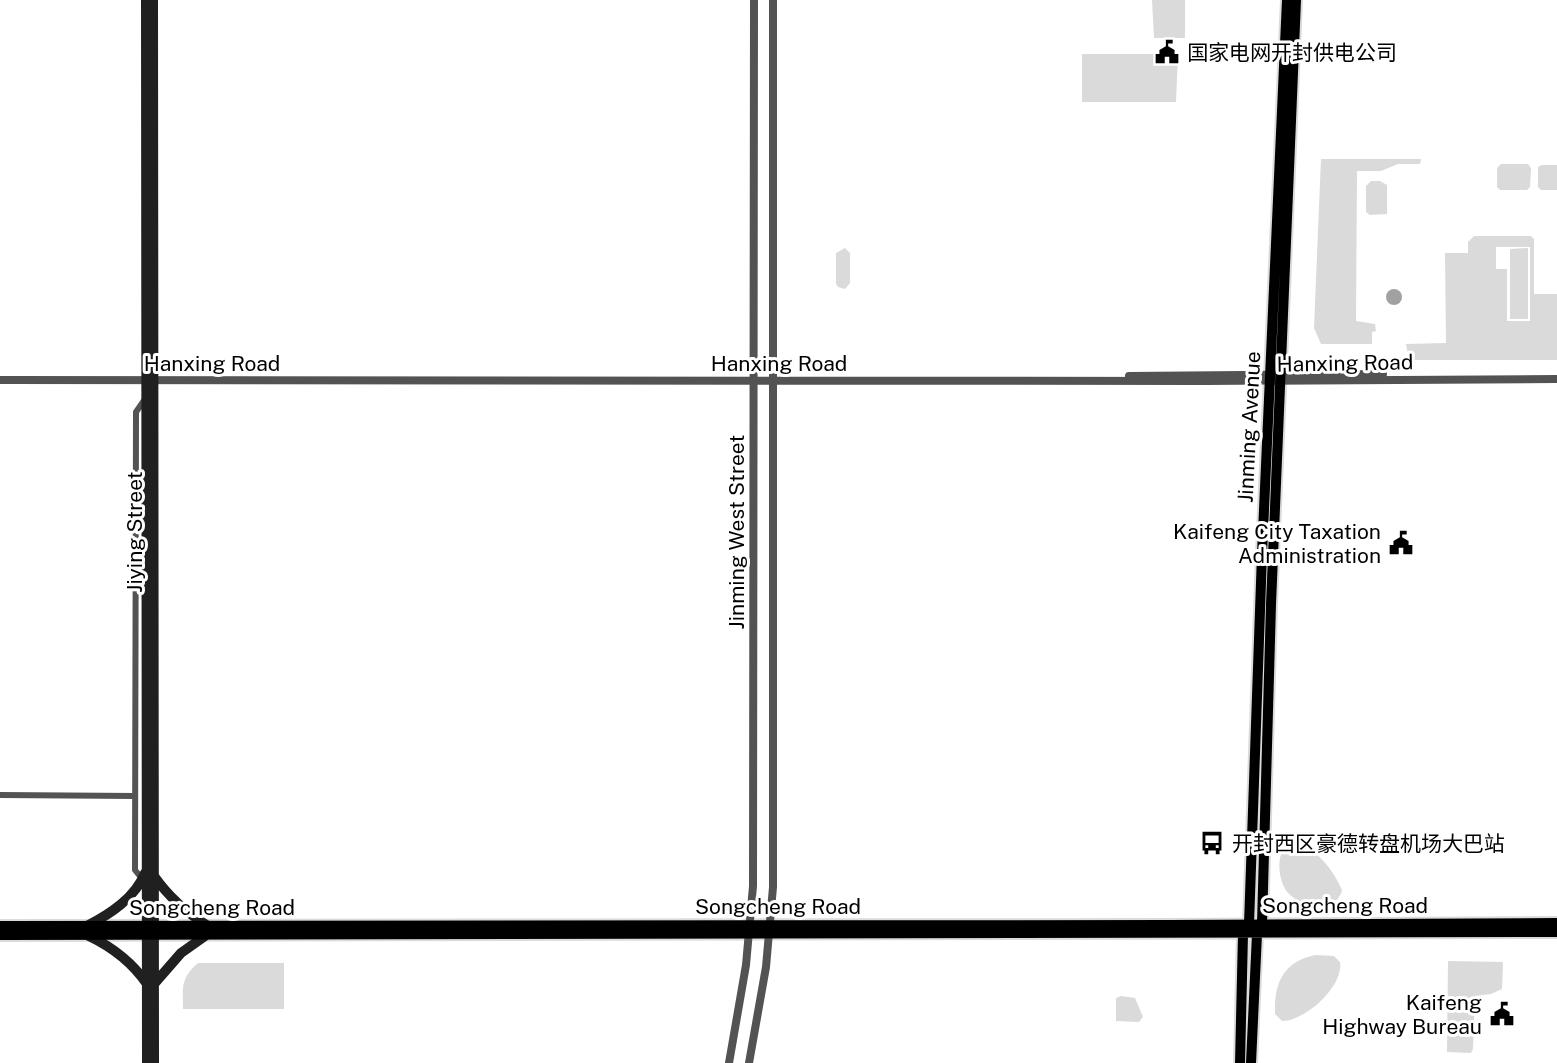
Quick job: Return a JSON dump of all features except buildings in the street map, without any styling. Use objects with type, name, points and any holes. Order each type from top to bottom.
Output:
[{"type":"main road","name":"Jiying Street","points":[[146,0],[149,378],[146,397],[147,877],[150,931],[147,1063]]},
{"type":"main road","name":"Jiying Street","points":[[147,877],[153,0]]},
{"type":"main road","name":"Jinming Avenue","points":[[1251,1063],[1259,929],[1270,618],[1287,0]]},
{"type":"main road","name":"Jinming Avenue","points":[[1240,1063],[1296,0]]},
{"type":"main road","points":[[147,877],[197,919],[207,931],[150,984],[121,956],[88,931],[120,905],[147,877]]},
{"type":"main road","name":"Songcheng Road","points":[[1259,929],[1557,923]]},
{"type":"main road","name":"Songcheng Road","points":[[0,926],[88,931]]},
{"type":"main road","name":"Songcheng Road","points":[[0,935],[88,931],[1259,929],[1557,932]]},
{"type":"main road","name":"Jiying Street","points":[[150,984],[154,1063]]},
{"type":"street","name":"Jinming West Street","points":[[729,1063],[742,995],[753,872],[754,0]]},
{"type":"street","name":"Jinming West Street","points":[[749,1063],[761,998],[769,930],[773,859],[773,0]]},
{"type":"street","name":"Hanxing Road","points":[[1275,378],[1557,374]]},
{"type":"street","name":"Hanxing Road","points":[[0,378],[1557,379]]},
{"type":"street","points":[[146,397],[136,412],[135,870],[147,877]]},
{"type":"street","points":[[0,795],[135,796]]},
{"type":"shaded area","points":[[1152,0],[1185,0],[1185,38],[1154,38]]},
{"type":"shaded area","points":[[1082,54],[1178,54],[1176,102],[1082,102]]},
{"type":"shaded area","points":[[1321,159],[1421,159],[1420,164],[1398,164],[1381,171],[1357,171],[1356,321],[1375,324],[1372,344],[1321,344],[1314,328]]},
{"type":"shaded area","points":[[1501,164],[1528,164],[1531,168],[1530,187],[1527,190],[1500,190],[1497,187],[1497,168]]},
{"type":"shaded area","points":[[1557,165],[1557,190],[1541,190],[1538,187],[1538,167]]},
{"type":"shaded area","points":[[1371,181],[1380,181],[1387,185],[1387,214],[1370,215],[1366,212],[1366,186]]},
{"type":"shaded area","points":[[1474,236],[1531,236],[1534,239],[1534,294],[1557,294],[1557,360],[1409,360],[1406,344],[1446,343],[1445,253],[1468,253],[1468,242]],"holes":[[[1496,247],[1530,247],[1530,321],[1507,321],[1507,269],[1496,269]]]},
{"type":"shaded area","points":[[845,248],[850,253],[850,283],[845,289],[836,284],[836,253]]},
{"type":"shaded area","points":[[1528,248],[1528,319],[1510,319],[1510,249]]},
{"type":"shaded area","points":[[1394,289],[1400,291],[1400,303],[1394,305],[1388,303],[1386,297],[1388,291]]},
{"type":"shaded area","points":[[1294,842],[1317,854],[1334,875],[1342,890],[1333,902],[1310,905],[1294,898],[1284,888],[1280,857],[1283,850]]},
{"type":"shaded area","points":[[1315,955],[1334,956],[1340,962],[1336,981],[1312,1009],[1282,1021],[1275,1014],[1275,1003],[1283,975],[1295,963]]},
{"type":"shaded area","points":[[1448,961],[1503,962],[1502,989],[1475,996],[1471,1053],[1447,1052]]},
{"type":"shaded area","points":[[198,963],[284,963],[284,1009],[183,1009],[185,979]]},
{"type":"shaded area","points":[[1116,998],[1135,998],[1143,1017],[1139,1022],[1116,1021]]},
{"type":"place","name":"国家电网开封供电公司","points":[[1167,52]]},
{"type":"place","name":"Kaifeng City Taxation Administration","points":[[1401,543]]},
{"type":"place","name":"开封西区豪德转盘机场大巴站","points":[[1212,843]]},
{"type":"place","name":"Kaifeng Highway Bureau","points":[[1502,1014]]}]
